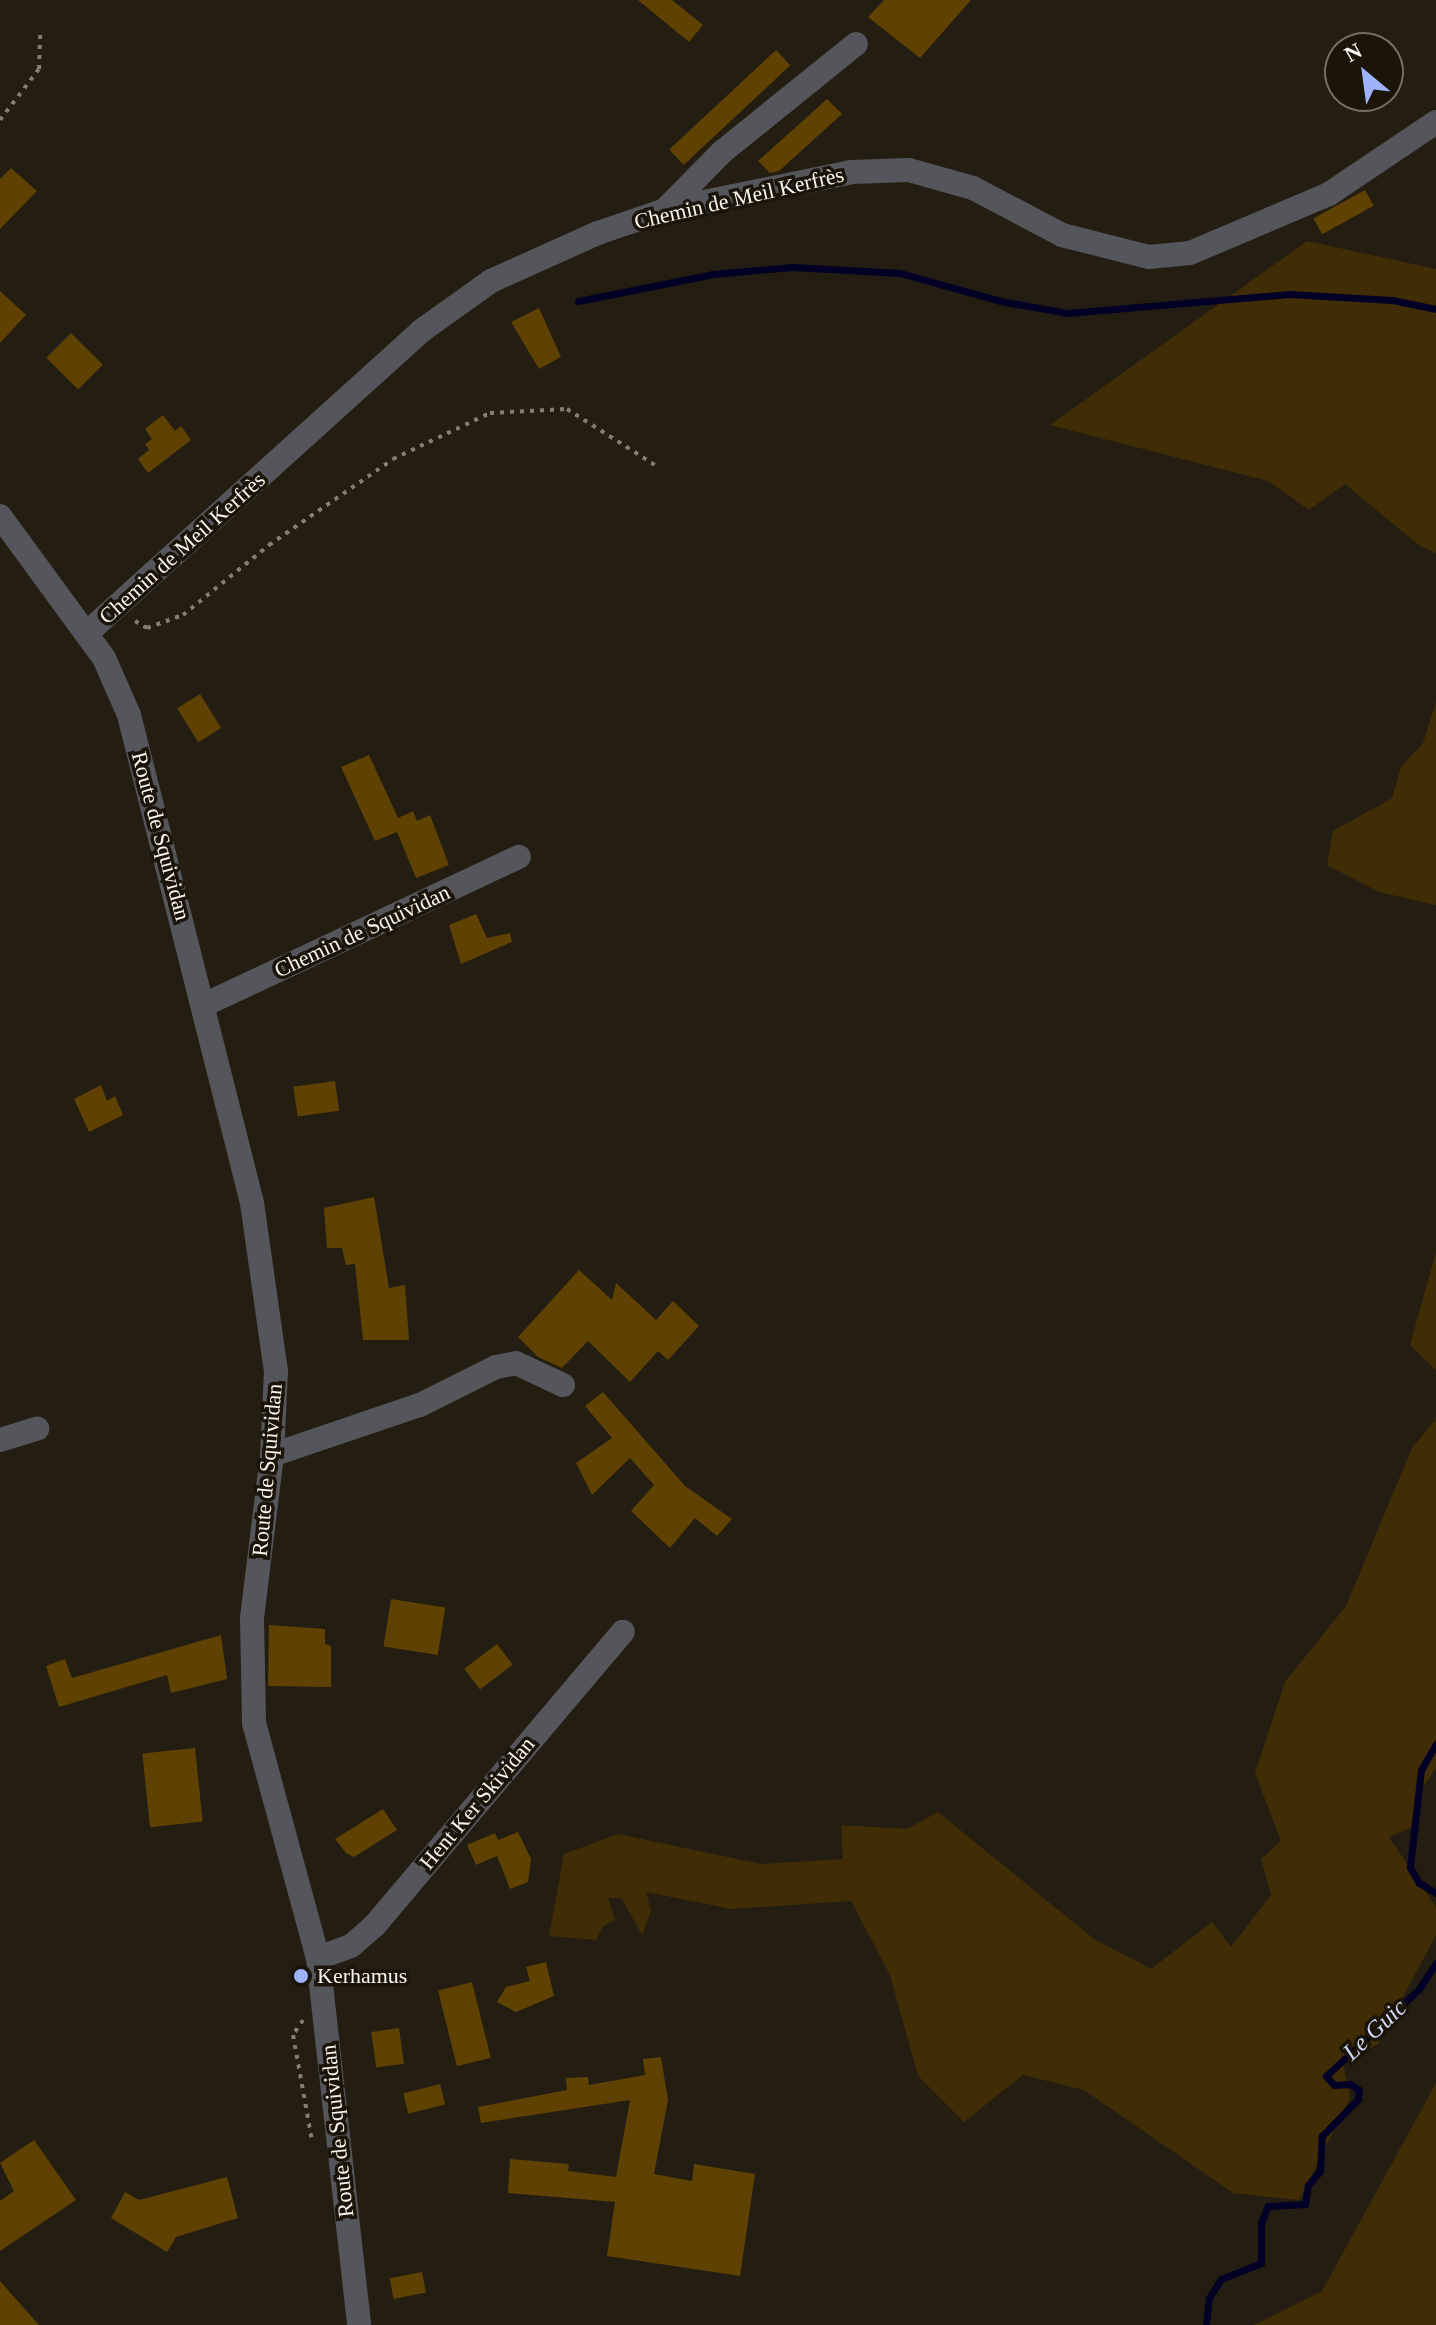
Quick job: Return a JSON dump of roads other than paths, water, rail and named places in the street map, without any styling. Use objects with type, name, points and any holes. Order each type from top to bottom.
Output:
[{"type":"street","points":[[665,210],[722,152],[856,44]]},
{"type":"street","name":"Chemin de Meil Kerfrès","points":[[87,633],[421,331],[491,281],[532,261],[665,210],[851,172],[909,170],[973,188],[1062,235],[1149,257],[1190,253],[1329,194],[1436,122]]},
{"type":"street","name":"Route de Squividan","points":[[0,516],[87,633],[129,715],[204,1005],[267,1291],[276,1371],[272,1455],[252,1618],[254,1723],[318,1958],[359,2325]]},
{"type":"street","name":"Chemin de Squividan","points":[[204,1005],[519,857]]},
{"type":"street","points":[[272,1455],[420,1405],[496,1367],[516,1363],[563,1385]]},
{"type":"street","points":[[0,1440],[37,1429]]},
{"type":"street","name":"Hent Ker Skividan","points":[[318,1958],[351,1946],[375,1925],[623,1632]]},
{"type":"waterway","points":[[578,301],[713,274],[792,267],[900,273],[1000,301],[1068,313],[1288,294],[1392,300],[1436,309]]},
{"type":"waterway","name":"Le Guic","points":[[1436,1744],[1421,1770],[1410,1867],[1419,1883],[1436,1893]]},
{"type":"waterway","name":"Le Guic","points":[[1206,2325],[1209,2298],[1221,2279],[1261,2263],[1261,2223],[1268,2206],[1305,2204],[1308,2185],[1320,2171],[1322,2136],[1358,2099],[1359,2090],[1350,2084],[1334,2085],[1326,2076],[1419,1989],[1436,1963]]},
{"type":"place","name":"Kerhamus","points":[[301,1976]]}]
